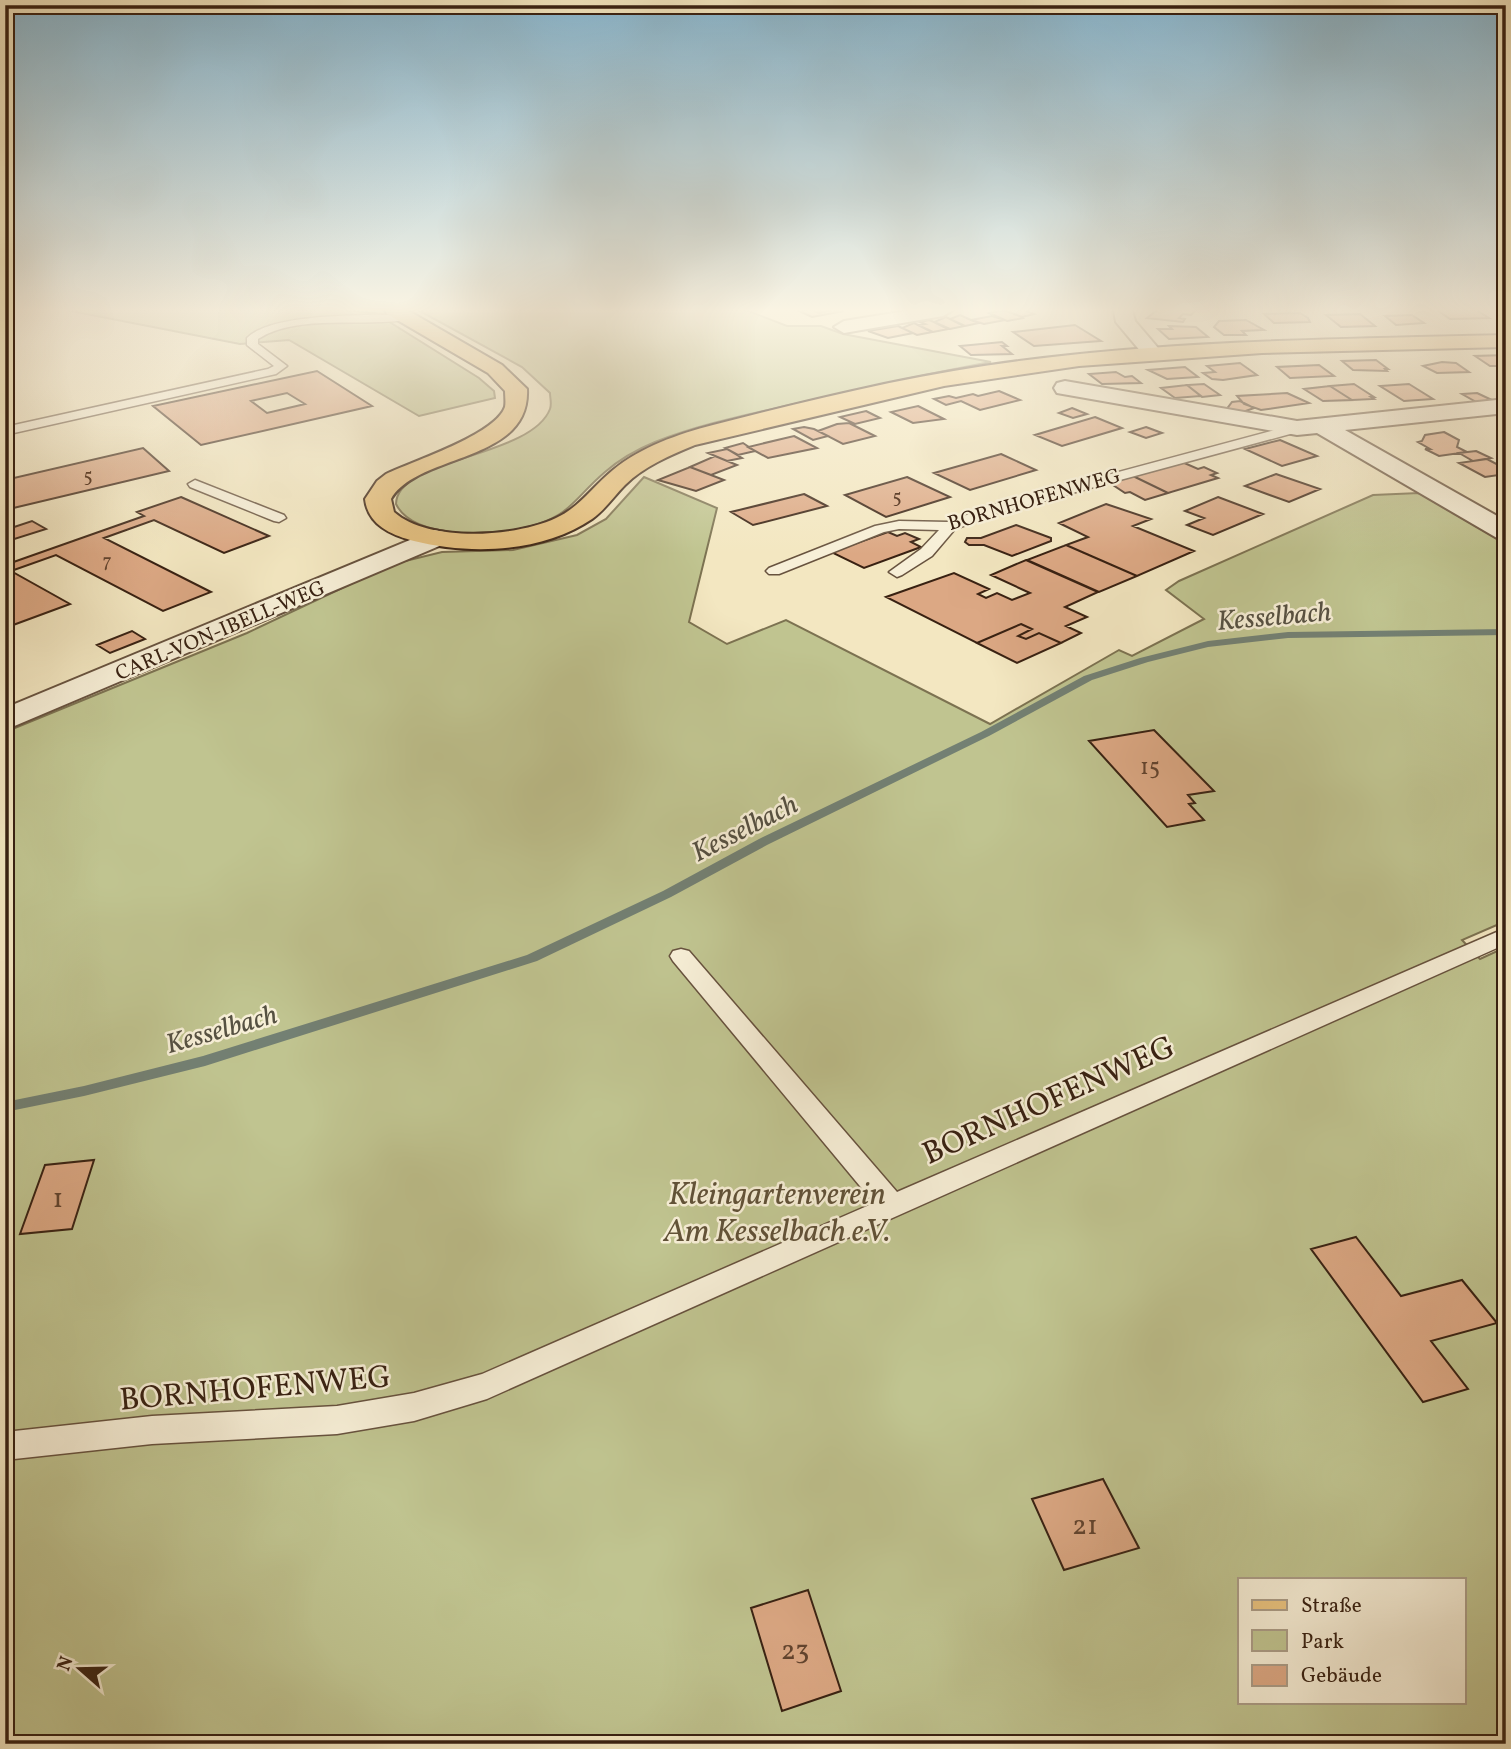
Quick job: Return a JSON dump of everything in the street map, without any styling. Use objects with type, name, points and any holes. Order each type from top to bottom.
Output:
[{"type":"main road","points":[[517,392],[519,397],[515,415],[497,431],[405,473],[381,492],[378,506],[386,519],[406,530],[435,538],[499,539],[526,535],[558,526],[582,514],[620,477],[640,463],[687,440],[899,392]]},
{"type":"street","name":"BORNHOFENWEG","points":[[1086,392],[1297,428],[1506,407]]},
{"type":"street","points":[[1321,426],[1506,532]]},
{"type":"street","name":"CARL-VON-IBELL-WEG","points":[[5,720],[435,538]]},
{"type":"lane","points":[[5,431],[183,392]]},
{"type":"lane","name":"BORNHOFENWEG","points":[[774,571],[880,529],[899,525],[950,527],[993,510],[1170,460],[1297,428]]},
{"type":"lane","points":[[195,484],[279,518]]},
{"type":"lane","points":[[897,572],[914,563],[940,540],[950,527]]},
{"type":"lane","name":"BORNHOFENWEG","points":[[5,1446],[152,1430],[337,1420],[414,1407],[487,1386],[1506,935]]},
{"type":"lane","points":[[681,956],[893,1206]]},
{"type":"green space","points":[[377,392],[494,392],[495,398],[419,416]]},
{"type":"green space","points":[[849,392],[741,416],[689,430],[649,445],[605,472],[560,514],[536,525],[489,533],[452,532],[418,524],[396,504],[402,488],[418,476],[518,438],[538,425],[550,409],[550,393]]},
{"type":"green space","name":"Kleingartenverein Am Kesselbach e.V.","points":[[644,477],[717,508],[689,622],[727,644],[786,620],[990,724],[1119,650],[1132,656],[1204,619],[1166,590],[1179,581],[1373,495],[1419,493],[1506,544],[1506,921],[1462,940],[1480,959],[1506,947],[1506,1744],[5,1744],[5,732],[247,633],[393,564],[442,552],[513,550],[577,535],[606,519]]},
{"type":"building","points":[[220,392],[349,392],[372,406],[201,445],[153,406]],"holes":[[[287,393],[305,404],[267,413],[251,401]]]},
{"type":"building","points":[[1000,392],[1020,400],[980,410],[961,401],[946,405],[934,399],[973,394],[978,396]]},
{"type":"building","points":[[1166,392],[1195,392],[1201,396],[1175,398]]},
{"type":"building","points":[[1195,392],[1215,392],[1220,395],[1202,397]]},
{"type":"building","points":[[1308,392],[1339,392],[1352,400],[1323,401]]},
{"type":"building","points":[[1339,392],[1366,392],[1374,397],[1371,397],[1374,399],[1352,400]]},
{"type":"building","points":[[1389,392],[1421,392],[1433,399],[1404,401]]},
{"type":"building","points":[[1287,393],[1309,403],[1261,410],[1244,404],[1237,396]]},
{"type":"building","points":[[1477,393],[1494,401],[1478,403],[1462,394]]},
{"type":"building","points":[[1240,401],[1254,408],[1243,412],[1226,410],[1232,402]]},
{"type":"building","points":[[918,406],[944,419],[913,423],[891,412]]},
{"type":"building","points":[[1072,408],[1087,414],[1073,418],[1059,413]]},
{"type":"building","points":[[866,411],[880,418],[855,424],[840,417]]},
{"type":"building","points":[[1095,417],[1122,428],[1062,446],[1035,435]]},
{"type":"building","points":[[849,423],[875,436],[843,444],[818,431],[837,424]]},
{"type":"building","points":[[804,427],[828,436],[813,440],[793,429]]},
{"type":"building","points":[[1146,427],[1162,433],[1146,438],[1130,432]]},
{"type":"building","points":[[1444,432],[1459,440],[1457,447],[1467,452],[1439,456],[1418,442],[1422,441],[1425,435]]},
{"type":"building","points":[[794,436],[817,448],[768,458],[748,447]]},
{"type":"building","points":[[1280,440],[1317,456],[1282,466],[1245,449]]},
{"type":"building","points":[[743,443],[755,451],[738,455],[725,448]]},
{"type":"building","points":[[143,448],[169,471],[5,510],[5,480]]},
{"type":"building","points":[[727,449],[742,458],[727,461],[708,453]]},
{"type":"building","points":[[1476,451],[1491,458],[1473,461],[1459,453]]},
{"type":"building","points":[[1001,454],[1036,470],[970,490],[934,473]]},
{"type":"building","points":[[715,456],[737,465],[711,475],[690,467]]},
{"type":"building","points":[[1487,459],[1506,469],[1506,474],[1485,477],[1459,463]]},
{"type":"building","points":[[1182,462],[1198,469],[1204,467],[1217,473],[1211,475],[1218,478],[1168,493],[1133,476]]},
{"type":"building","points":[[690,467],[724,480],[696,491],[658,480]]},
{"type":"building","points":[[1276,474],[1320,489],[1289,502],[1245,486]]},
{"type":"building","points":[[1133,476],[1168,493],[1145,500],[1130,492],[1125,493],[1110,483]]},
{"type":"building","points":[[907,477],[950,497],[886,517],[845,495]]},
{"type":"building","points":[[804,494],[827,506],[753,525],[731,512]]},
{"type":"building","points":[[181,497],[269,536],[224,553],[154,520],[104,538],[211,592],[163,611],[56,555],[11,571],[70,604],[5,628],[5,565],[144,516],[137,512]]},
{"type":"building","points":[[1218,497],[1263,514],[1213,535],[1187,525],[1204,518],[1185,511]]},
{"type":"building","points":[[1106,504],[1151,519],[1133,526],[1194,551],[1137,576],[1066,545],[1088,537],[1059,523]]},
{"type":"building","points":[[32,521],[46,529],[5,542],[5,530]]},
{"type":"building","points":[[1016,525],[1051,538],[1051,541],[1012,556],[984,545],[969,545],[965,542],[967,538],[981,538]]},
{"type":"building","points":[[888,532],[897,536],[905,533],[919,539],[911,542],[921,547],[864,568],[831,552]]},
{"type":"building","points":[[1066,545],[1137,576],[1099,592],[1027,560]]},
{"type":"building","points":[[1026,560],[1098,592],[1065,607],[1087,617],[1066,626],[1081,633],[1061,643],[1039,633],[1026,639],[1018,636],[1032,629],[1021,624],[977,643],[886,597],[954,573],[989,589],[978,594],[986,598],[997,593],[1012,600],[1030,593],[991,575]]},
{"type":"building","points":[[1021,624],[1032,629],[1018,636],[1026,639],[1039,633],[1061,643],[1017,663],[977,643]]},
{"type":"building","points":[[132,631],[145,639],[110,653],[97,645]]},
{"type":"building","points":[[1154,730],[1214,791],[1188,795],[1195,803],[1189,804],[1204,820],[1167,827],[1089,741]]},
{"type":"building","points":[[94,1160],[72,1229],[20,1234],[45,1165]]},
{"type":"building","points":[[1356,1237],[1401,1296],[1462,1280],[1497,1323],[1431,1341],[1468,1389],[1423,1402],[1311,1249]]},
{"type":"building","points":[[1103,1479],[1139,1548],[1064,1570],[1032,1499]]},
{"type":"building","points":[[808,1590],[841,1691],[782,1711],[751,1608]]},
{"type":"waterway","name":"Kesselbach","points":[[5,1107],[84,1091],[205,1061],[532,958],[667,894],[763,842],[985,734],[1088,678],[1144,660],[1208,644],[1288,635],[1506,632]]}]
